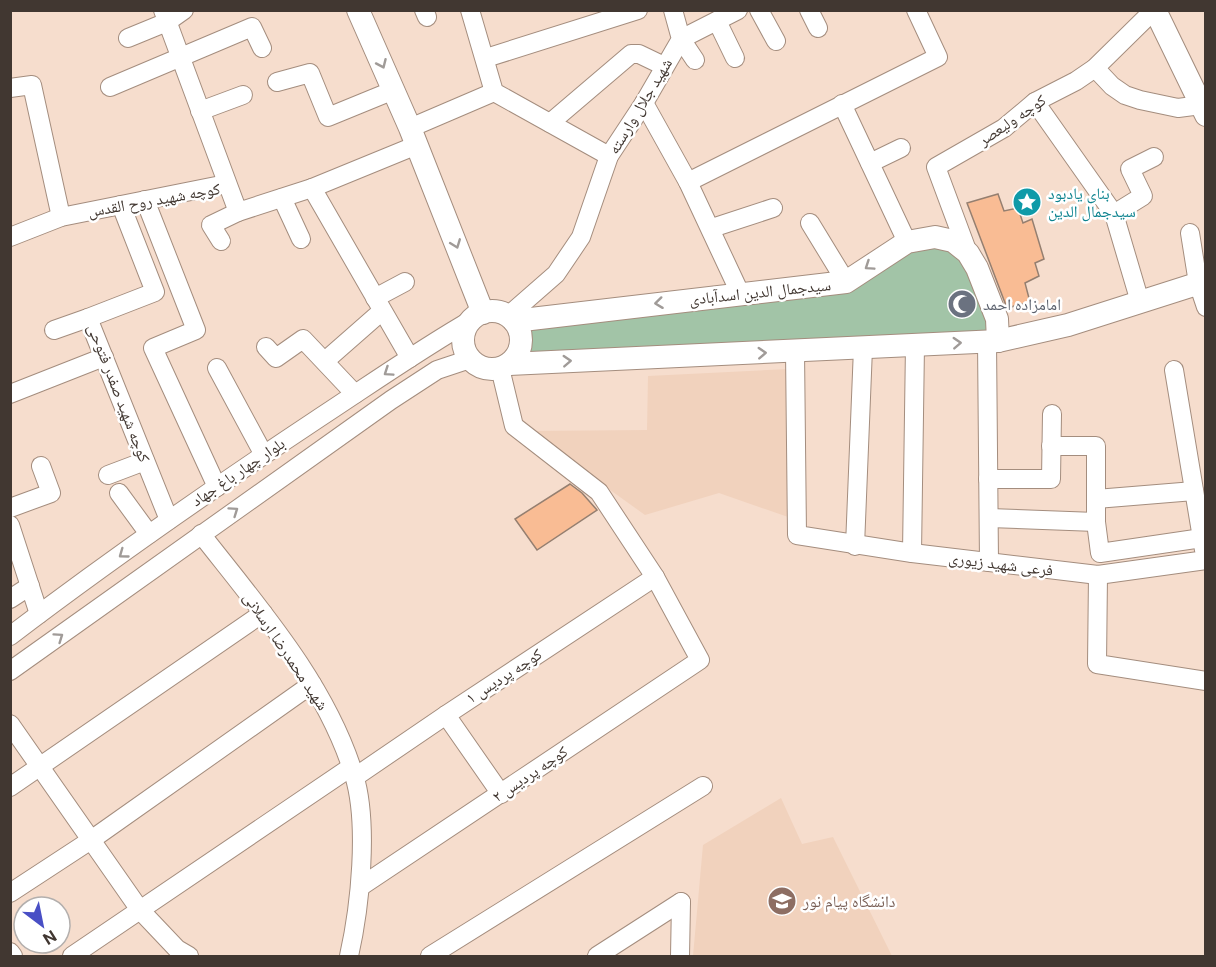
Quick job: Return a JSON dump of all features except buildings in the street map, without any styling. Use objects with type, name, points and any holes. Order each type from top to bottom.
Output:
[{"type":"main road","points":[[358,10],[414,136],[478,316]]},
{"type":"main road","points":[[1155,10],[1203,110]]},
{"type":"main road","name":"سیدجمال الدین اسدآبادی","points":[[511,318],[846,282],[907,242],[935,237],[953,241],[968,253]]},
{"type":"main road","points":[[968,253],[977,268],[997,319],[992,341]]},
{"type":"main road","points":[[505,366],[516,357],[520,348],[519,329],[511,318],[494,311],[478,316],[464,334],[463,343],[470,359],[484,368],[992,341],[1068,325],[1202,282]]},
{"type":"street","points":[[128,38],[165,16],[184,10]]},
{"type":"street","points":[[470,10],[495,92],[609,156]]},
{"type":"street","points":[[486,58],[588,18],[638,10]]},
{"type":"street","name":"شهید جلال وارسته","points":[[511,318],[555,274],[580,237],[609,156],[644,103],[681,39],[673,10]]},
{"type":"street","points":[[695,60],[681,39],[738,10]]},
{"type":"street","points":[[759,10],[776,41]]},
{"type":"street","points":[[809,10],[818,28]]},
{"type":"street","points":[[688,182],[938,57],[916,10]]},
{"type":"street","name":"کوچه ولیعصر","points":[[968,253],[936,167],[1004,128],[1035,102],[1076,81],[1095,68],[1155,10]]},
{"type":"street","points":[[165,16],[226,184]]},
{"type":"street","points":[[717,21],[735,58]]},
{"type":"street","points":[[110,87],[252,27],[262,48]]},
{"type":"street","points":[[550,123],[632,54],[639,54],[664,66]]},
{"type":"street","points":[[1095,68],[1112,86],[1125,95],[1178,108],[1203,110]]},
{"type":"street","points":[[277,82],[310,73],[328,117],[394,90]]},
{"type":"street","points":[[10,88],[32,85],[61,217]]},
{"type":"street","name":"کوچه شهید روح القدس","points":[[10,237],[61,217],[226,184],[238,212],[312,188],[495,92]]},
{"type":"street","points":[[200,111],[243,95]]},
{"type":"street","points":[[1035,102],[1114,214],[1140,302]]},
{"type":"street","points":[[644,103],[688,182],[740,293]]},
{"type":"street","points":[[842,104],[907,242]]},
{"type":"street","points":[[870,163],[902,147]]},
{"type":"street","points":[[1114,214],[1143,196],[1130,169],[1154,157]]},
{"type":"street","points":[[312,188],[410,357]]},
{"type":"street","points":[[282,198],[301,239]]},
{"type":"street","points":[[145,200],[196,330],[153,348],[217,487]]},
{"type":"street","name":"کوچه شهید صفدر فتوحی","points":[[121,205],[155,292],[88,318],[169,520]]},
{"type":"street","points":[[711,228],[773,208]]},
{"type":"street","points":[[221,241],[211,225],[238,212]]},
{"type":"street","points":[[810,223],[846,282]]},
{"type":"street","points":[[1190,233],[1206,307]]},
{"type":"street","points":[[325,361],[378,304],[405,282]]},
{"type":"street","name":"بلوار چهار باغ جهاد","points":[[10,636],[217,487],[410,357],[478,316]]},
{"type":"street","points":[[54,330],[88,318]]},
{"type":"street","points":[[266,347],[276,358],[303,339],[355,394]]},
{"type":"street","points":[[989,562],[988,479],[992,341]]},
{"type":"street","points":[[912,553],[915,345]]},
{"type":"street","points":[[855,545],[863,348]]},
{"type":"street","name":"فرعی شهید زیوری","points":[[795,351],[796,535],[912,553],[1098,575],[1206,559]]},
{"type":"street","points":[[10,394],[104,357]]},
{"type":"street","name":"بلوار چهار باغ جهاد","points":[[10,671],[391,400],[437,370],[470,359]]},
{"type":"street","points":[[505,366],[514,426],[599,492],[655,577]]},
{"type":"street","points":[[217,368],[264,455]]},
{"type":"street","points":[[1174,370],[1206,559]]},
{"type":"street","points":[[988,479],[1051,479],[1052,414]]},
{"type":"street","points":[[1051,446],[1096,446],[1096,522],[1100,553],[1202,538]]},
{"type":"street","points":[[108,475],[145,461]]},
{"type":"street","points":[[10,508],[51,493],[41,466]]},
{"type":"street","points":[[1096,499],[1194,491]]},
{"type":"street","points":[[119,493],[149,534]]},
{"type":"street","points":[[989,518],[1096,522]]},
{"type":"street","points":[[10,525],[39,614]]},
{"type":"street","name":"شهید محمدرضا ارسلانی","points":[[201,534],[263,613],[312,684],[335,724],[353,772],[361,820],[360,887],[349,957]]},
{"type":"street","points":[[1098,575],[1097,664],[1206,681]]},
{"type":"street","name":"کوچه پردیس ۲","points":[[360,887],[700,660],[655,577]]},
{"type":"street","name":"کوچه پردیس ۱","points":[[72,957],[140,910],[353,772],[446,715],[655,577]]},
{"type":"street","points":[[10,599],[30,586]]},
{"type":"street","points":[[10,787],[263,613]]},
{"type":"street","points":[[10,893],[91,840],[312,684]]},
{"type":"street","points":[[446,715],[501,794]]},
{"type":"street","points":[[10,724],[140,910],[177,949],[189,957]]},
{"type":"street","points":[[430,957],[703,786]]},
{"type":"street","points":[[597,957],[681,902],[680,957]]},
{"type":"street","points":[[10,952],[13,957]]},
{"type":"shaded area","points":[[789,369],[791,518],[719,493],[645,515],[528,431],[647,430],[648,376]]},
{"type":"shaded area","name":"دانشگاه پیام نور","points":[[781,798],[802,844],[833,837],[892,956],[693,956],[703,845]]},
{"type":"green space","points":[[936,244],[955,255],[967,270],[986,320],[987,327],[984,333],[524,354],[527,341],[525,329],[850,291],[916,246]]},
{"type":"place","name":"بنای یادبود سیدجمال الدین","points":[[1027,202]]},
{"type":"place","name":"امامزاده احمد","points":[[962,304]]},
{"type":"place","name":"دانشگاه پیام نور","points":[[782,901]]}]
